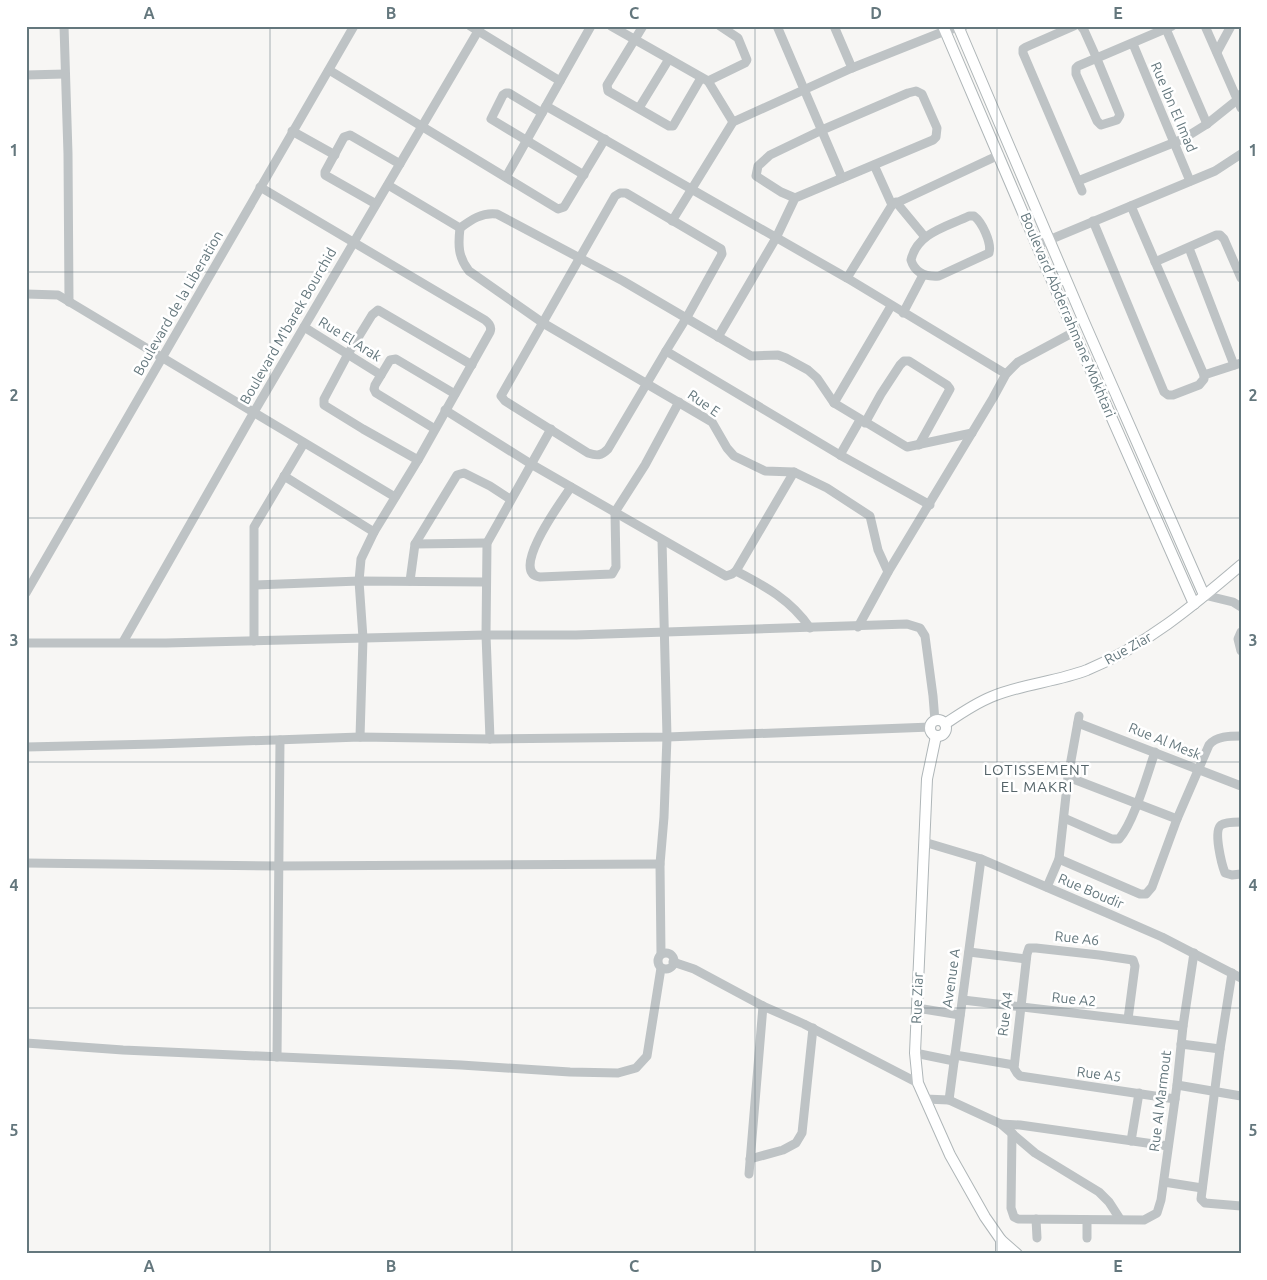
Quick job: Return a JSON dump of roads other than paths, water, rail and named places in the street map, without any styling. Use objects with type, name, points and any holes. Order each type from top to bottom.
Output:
[{"type":"main road","name":"Boulevard Abderrahmane Mokhtari","points":[[960,27],[1049,240],[1204,595]]},
{"type":"main road","name":"Boulevard Abderrahmane Mokhtari","points":[[944,28],[1141,487],[1194,604]]},
{"type":"main road","points":[[1118,433],[1130,428]]},
{"type":"main road","points":[[1141,487],[1154,481]]},
{"type":"main road","name":"Rue Ziar","points":[[1017,1254],[1001,1240],[985,1218],[958,1170],[918,1083],[915,1054],[927,779],[937,727],[968,708],[991,697],[1076,673],[1110,660],[1144,640],[1194,604],[1241,565]]},
{"type":"main road","points":[[1001,1240],[1001,1254]]},
{"type":"street","points":[[64,26],[69,302]]},
{"type":"street","name":"Boulevard de la Liberation","points":[[26,593],[354,26]]},
{"type":"street","points":[[506,177],[591,26]]},
{"type":"street","points":[[611,26],[704,80],[733,122]]},
{"type":"street","points":[[642,26],[606,88],[608,91],[669,126],[673,126],[704,80],[745,63],[747,60],[738,38],[720,26]]},
{"type":"street","points":[[777,26],[842,178]]},
{"type":"street","points":[[1074,26],[1055,30],[1026,47],[1023,53],[1082,191]]},
{"type":"street","points":[[1080,26],[1084,30],[1097,59],[1120,116],[1116,120],[1101,125],[1097,121],[1075,71],[1078,66],[1097,59],[1133,44],[1169,28],[1207,124]]},
{"type":"street","points":[[1078,181],[1174,142],[1207,124],[1240,100],[1205,26]]},
{"type":"street","points":[[1217,52],[1231,26]]},
{"type":"street","points":[[837,27],[852,68]]},
{"type":"street","points":[[672,221],[733,122],[804,88],[944,28],[960,27]]},
{"type":"street","points":[[476,28],[560,81]]},
{"type":"street","name":"Boulevard M'barek Bourchid","points":[[122,642],[254,412],[388,185],[476,28]]},
{"type":"street","name":"Rue Ibn El Imad","points":[[1133,44],[1190,181]]},
{"type":"street","points":[[639,108],[669,59]]},
{"type":"street","points":[[329,70],[560,209],[564,207],[605,139]]},
{"type":"street","points":[[26,75],[65,74]]},
{"type":"street","points":[[718,337],[776,238],[795,198],[874,166],[936,137],[937,128],[920,92],[908,93],[822,130],[770,155],[762,161],[756,170],[756,176],[781,192],[795,198]]},
{"type":"street","points":[[584,175],[492,120],[503,95],[510,93],[605,139],[847,278],[1006,374]]},
{"type":"street","points":[[292,131],[335,155]]},
{"type":"street","points":[[376,204],[326,175],[325,172],[344,137],[350,135],[400,164]]},
{"type":"street","points":[[847,278],[894,204],[998,154]]},
{"type":"street","points":[[1037,245],[1215,171],[1241,154]]},
{"type":"street","points":[[874,166],[894,204],[925,236]]},
{"type":"street","points":[[388,185],[460,228],[480,216],[489,213],[497,214],[580,258],[751,356],[778,355],[786,358],[808,370],[817,378],[834,403],[907,447],[972,432]]},
{"type":"street","points":[[260,187],[489,324],[490,332],[418,460],[374,532],[361,559],[360,581],[363,638],[360,737]]},
{"type":"street","points":[[620,192],[626,193],[721,249],[722,252],[687,318],[608,450],[602,455],[588,453],[506,402],[501,396],[580,258],[615,196],[620,192]]},
{"type":"street","points":[[1093,221],[1164,392],[1168,395],[1173,395],[1199,385],[1204,379],[1204,375],[1131,206]]},
{"type":"street","points":[[973,216],[976,217],[982,228],[990,251],[986,255],[939,276],[930,277],[917,272],[910,260],[912,253],[925,236],[973,216]]},
{"type":"street","name":"Rue E","points":[[460,228],[459,254],[469,271],[543,323],[712,422],[727,448],[734,456],[765,471],[794,472],[827,488],[870,516],[878,550],[888,572]]},
{"type":"street","points":[[1155,262],[1216,235],[1222,236],[1241,278]]},
{"type":"street","points":[[1189,248],[1237,364],[1204,375]]},
{"type":"street","points":[[903,312],[924,275]]},
{"type":"street","points":[[26,294],[54,294],[69,302],[395,497]]},
{"type":"street","points":[[834,403],[891,306]]},
{"type":"street","points":[[418,460],[324,405],[324,399],[348,354],[372,315],[378,310],[472,365]]},
{"type":"street","name":"Rue El Arak","points":[[304,327],[381,374]]},
{"type":"street","points":[[858,627],[888,572],[930,505],[1006,374],[1018,362],[1074,332]]},
{"type":"street","points":[[666,351],[840,455],[930,505]]},
{"type":"street","points":[[435,429],[376,393],[374,387],[381,374],[390,360],[396,358],[455,394]]},
{"type":"street","points":[[840,455],[900,365],[909,361],[947,384],[950,389],[919,445]]},
{"type":"street","points":[[571,487],[535,545],[530,562],[530,570],[534,576],[604,575],[614,573],[616,567],[615,512],[645,465],[679,402]]},
{"type":"street","points":[[445,410],[531,464],[722,575],[730,575],[736,570],[794,472]]},
{"type":"street","points":[[490,739],[485,582],[487,543],[550,429]]},
{"type":"street","points":[[254,641],[254,527],[304,443]]},
{"type":"street","points":[[410,581],[415,544],[459,474],[468,474],[510,499]]},
{"type":"street","points":[[284,476],[374,532]]},
{"type":"street","points":[[26,1044],[570,1072],[618,1073],[629,1071],[640,1064],[648,1052],[661,968],[658,960],[661,954],[660,864],[667,737],[662,540]]},
{"type":"street","points":[[415,544],[487,543]]},
{"type":"street","points":[[736,570],[794,606],[810,628]]},
{"type":"street","points":[[255,585],[360,581],[485,582]]},
{"type":"street","points":[[1204,595],[1238,604]]},
{"type":"street","points":[[26,643],[576,635],[907,624],[922,630],[926,644],[937,727],[667,737],[490,739],[360,737],[26,747]]},
{"type":"street","points":[[1241,632],[1238,639],[1241,651]]},
{"type":"street","name":"Rue Al Mesk","points":[[1068,777],[1079,719],[1198,770],[1241,786]]},
{"type":"street","points":[[1059,859],[1140,894],[1146,894],[1152,888],[1177,819],[1209,745],[1212,741],[1222,738],[1241,736]]},
{"type":"street","points":[[278,1057],[280,740]]},
{"type":"street","points":[[1064,818],[1118,840],[1136,804],[1155,752]]},
{"type":"street","points":[[1047,887],[1059,859],[1068,777],[1177,819]]},
{"type":"street","points":[[1241,822],[1222,824],[1217,832],[1225,873],[1241,874]]},
{"type":"street","name":"Rue Boudir","points":[[924,842],[981,860],[1047,887],[1162,937],[1237,975]]},
{"type":"street","name":"Avenue A","points":[[949,1100],[981,860]]},
{"type":"street","points":[[26,863],[280,866],[660,864]]},
{"type":"street","name":"Rue A6","points":[[969,952],[1026,956],[1029,949],[1036,948],[1128,958],[1134,961],[1135,966],[1128,1019]]},
{"type":"street","name":"Rue Al Marmout","points":[[1012,1133],[1012,1213],[1018,1219],[1144,1220],[1157,1213],[1160,1208],[1164,1182],[1177,1085],[1182,1026],[1194,953]]},
{"type":"street","points":[[661,954],[670,954],[673,962],[672,966],[668,969],[661,968]]},
{"type":"street","name":"Rue A4","points":[[1014,1065],[1026,956]]},
{"type":"street","points":[[673,962],[694,969],[763,1006],[812,1028],[918,1083]]},
{"type":"street","points":[[1237,975],[1220,1049],[1201,1199],[1205,1203],[1241,1206]]},
{"type":"street","name":"Rue A2","points":[[963,1000],[1182,1026]]},
{"type":"street","points":[[749,1174],[763,1006]]},
{"type":"street","points":[[917,1008],[960,1015]]},
{"type":"street","points":[[750,1159],[783,1150],[796,1143],[802,1132],[812,1028]]},
{"type":"street","points":[[1180,1044],[1220,1049]]},
{"type":"street","points":[[915,1054],[1014,1065]]},
{"type":"street","name":"Rue A5","points":[[1014,1065],[1017,1074],[1020,1076],[1175,1099]]},
{"type":"street","points":[[1177,1085],[1241,1096]]},
{"type":"street","points":[[1131,1141],[1139,1093]]},
{"type":"street","points":[[924,1099],[949,1100],[1001,1124],[1035,1153],[1099,1192],[1109,1202],[1120,1219]]},
{"type":"street","points":[[1001,1124],[1020,1124],[1168,1146]]},
{"type":"street","points":[[1164,1182],[1202,1188]]},
{"type":"street","points":[[1036,1219],[1036,1238]]},
{"type":"street","points":[[1087,1220],[1087,1238]]},
{"type":"district","name":"LOTISSEMENT EL MAKRI","points":[[1037,778]]}]
